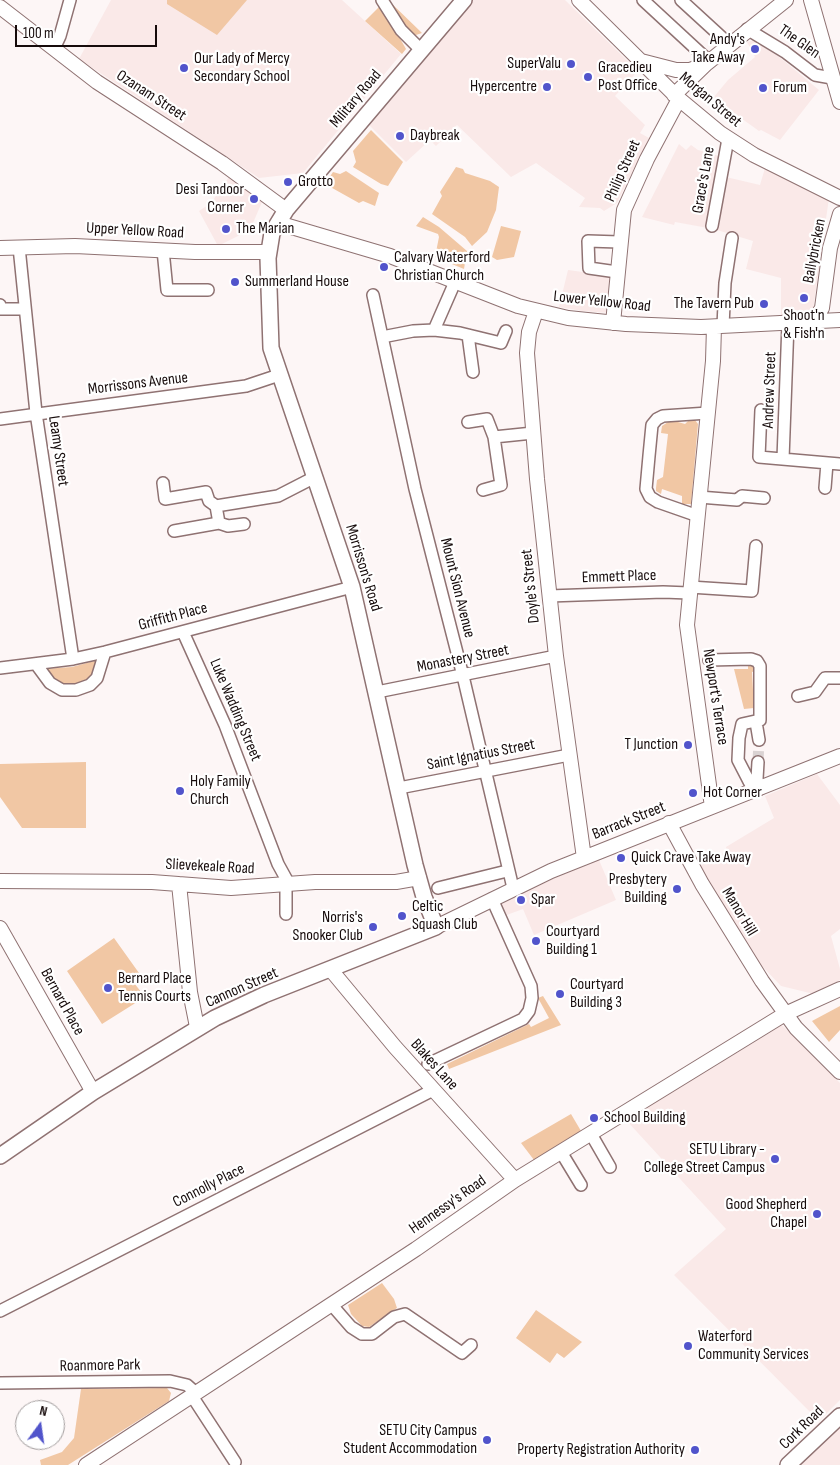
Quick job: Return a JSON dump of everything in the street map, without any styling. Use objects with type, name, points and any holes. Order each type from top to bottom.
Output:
[{"type":"main road","name":"Military Road","points":[[278,222],[286,210],[464,0]]},
{"type":"main road","name":"Morrisson's Road","points":[[278,222],[271,237],[268,252],[269,337],[279,375],[352,587],[419,878],[436,927]]},
{"type":"main road","name":"Cannon Street","points":[[0,1156],[93,1092],[197,1028],[250,1001],[436,927]]},
{"type":"main road","name":"Cork Road","points":[[788,1465],[840,1416]]},
{"type":"street","points":[[54,49],[60,36],[70,0]]},
{"type":"street","points":[[382,0],[401,30],[421,50]]},
{"type":"street","name":"Morgan Street","points":[[579,0],[677,97],[728,139],[762,159],[840,198]]},
{"type":"street","points":[[641,61],[676,70],[694,69],[708,62],[643,0]]},
{"type":"street","points":[[681,0],[729,44]]},
{"type":"street","name":"The Glen","points":[[677,97],[708,62],[747,29],[786,0]]},
{"type":"street","name":"The Glen","points":[[811,0],[837,89]]},
{"type":"street","name":"Ozanam Street","points":[[0,7],[97,82],[222,163],[286,210]]},
{"type":"street","name":"The Glen","points":[[747,29],[785,52],[837,89]]},
{"type":"street","name":"Philip Street","points":[[613,323],[623,213],[627,200],[677,97]]},
{"type":"street","name":"Grace's Lane","points":[[712,226],[728,139]]},
{"type":"street","name":"Ballybricken","points":[[807,322],[814,319],[820,313],[831,240],[840,214]]},
{"type":"street","name":"Lower Yellow Road","points":[[278,222],[381,253],[536,311],[577,320],[718,326],[788,323]]},
{"type":"street","points":[[718,326],[732,238]]},
{"type":"street","points":[[617,272],[589,268],[588,241],[620,242]]},
{"type":"street","name":"Upper Yellow Road","points":[[0,248],[75,246],[268,252]]},
{"type":"street","name":"Leamy Street","points":[[19,247],[36,413],[73,659]]},
{"type":"street","points":[[163,250],[167,290],[208,290]]},
{"type":"street","points":[[434,330],[455,282]]},
{"type":"street","name":"Ballybricken","points":[[824,294],[829,307],[840,316]]},
{"type":"street","name":"Mount Sion Avenue","points":[[373,295],[418,503],[463,676],[507,872],[513,888]]},
{"type":"street","points":[[0,305],[1,309],[24,308]]},
{"type":"street","name":"Doyle's Street","points":[[536,311],[527,348],[533,433],[556,656],[584,858]]},
{"type":"street","points":[[788,323],[840,320]]},
{"type":"street","name":"Andrew Street","points":[[783,459],[788,323]]},
{"type":"street","name":"Newport's Terrace","points":[[712,807],[687,630],[718,326]]},
{"type":"street","points":[[382,337],[413,331],[434,330],[468,334],[501,343],[506,331]]},
{"type":"street","points":[[468,334],[473,372]]},
{"type":"street","name":"Morrissons Avenue","points":[[0,419],[246,386],[279,375]]},
{"type":"street","points":[[761,410],[759,457],[840,464]]},
{"type":"street","points":[[698,516],[658,502],[650,497],[646,488],[648,464],[652,425],[656,418],[708,413]]},
{"type":"street","points":[[468,422],[487,418],[494,438],[501,486],[483,490]]},
{"type":"street","points":[[494,438],[533,433]]},
{"type":"street","points":[[825,488],[827,463]]},
{"type":"street","points":[[216,506],[278,496],[315,477]]},
{"type":"street","points":[[163,483],[165,499],[206,492],[209,501],[216,506],[219,523]]},
{"type":"street","points":[[700,497],[737,500],[742,496],[764,498]]},
{"type":"street","points":[[174,531],[219,523],[228,526],[244,524]]},
{"type":"street","name":"Emmett Place","points":[[549,596],[690,590],[752,591],[756,546]]},
{"type":"street","name":"Griffith Place","points":[[0,668],[73,659],[105,652],[352,587]]},
{"type":"street","name":"Luke Wadding Street","points":[[183,632],[225,724],[287,884]]},
{"type":"street","points":[[36,664],[50,683],[62,690],[76,690],[90,685],[96,678],[105,652]]},
{"type":"street","name":"Monastery Street","points":[[377,692],[556,656]]},
{"type":"street","points":[[710,660],[751,659],[757,661],[760,666],[760,720],[742,724],[738,760],[757,790]]},
{"type":"street","points":[[798,696],[815,692],[826,678],[840,678]]},
{"type":"street","points":[[756,722],[759,740]]},
{"type":"street","name":"Saint Ignatius Street","points":[[399,788],[569,755]]},
{"type":"street","name":"Barrack Street","points":[[436,927],[513,888],[669,823],[840,756]]},
{"type":"street","points":[[757,790],[758,762]]},
{"type":"street","name":"Manor Hill","points":[[669,823],[724,921],[785,1014],[840,1072]]},
{"type":"street","points":[[438,888],[507,872]]},
{"type":"street","name":"Slievekeale Road","points":[[0,881],[137,881],[231,888],[287,884],[396,882],[419,878]]},
{"type":"street","points":[[179,884],[190,992],[197,1028]]},
{"type":"street","points":[[286,914],[287,884]]},
{"type":"street","points":[[428,1064],[523,1019],[529,1011],[532,998],[531,986],[492,899]]},
{"type":"street","name":"Bernard Place","points":[[0,928],[93,1092]]},
{"type":"street","name":"Blakes Lane","points":[[331,970],[433,1090],[514,1180]]},
{"type":"street","name":"Hennessy's Road","points":[[86,1465],[416,1249],[514,1180],[785,1014],[840,989]]},
{"type":"street","name":"Connolly Place","points":[[0,1311],[433,1090]]},
{"type":"street","points":[[591,1134],[610,1167]]},
{"type":"street","points":[[561,1152],[582,1185]]},
{"type":"street","points":[[331,1304],[352,1327],[366,1335],[372,1334],[400,1314],[411,1316],[462,1353],[471,1345]]},
{"type":"street","name":"Roanmore Park","points":[[0,1383],[170,1382],[187,1385],[194,1394]]},
{"type":"street","points":[[194,1394],[235,1462]]},
{"type":"shaded area","points":[[111,0],[342,0],[401,54],[303,173],[259,178],[79,59]]},
{"type":"shaded area","points":[[167,0],[247,0],[217,35],[167,4]]},
{"type":"shaded area","points":[[388,0],[422,33],[416,35],[408,32]]},
{"type":"shaded area","points":[[473,0],[565,0],[638,71],[615,96],[645,125],[640,133],[649,138],[617,203],[604,211],[600,208],[579,207],[585,198],[536,163],[511,177],[457,125],[436,146],[430,140],[406,162],[366,122]]},
{"type":"shaded area","points":[[381,5],[406,49],[402,54],[365,21]]},
{"type":"shaded area","points":[[753,40],[777,55],[819,90],[780,140],[761,130],[759,131],[713,98],[728,80],[755,57],[747,42]]},
{"type":"shaded area","points":[[371,130],[403,162],[388,186],[381,184],[353,167],[356,162],[353,151]]},
{"type":"shaded area","points":[[679,144],[686,150],[691,145],[698,150],[719,156],[708,228],[675,222],[674,225],[642,217]]},
{"type":"shaded area","points":[[456,167],[463,169],[465,173],[490,181],[499,187],[496,210],[487,232],[472,246],[465,237],[432,214],[442,196],[440,192]]},
{"type":"shaded area","points":[[765,168],[829,198],[812,317],[781,319],[781,278],[746,269],[753,241],[717,230],[726,177],[760,185]]},
{"type":"shaded area","points":[[346,171],[379,193],[375,206],[363,201],[359,203],[325,184],[333,172],[340,174]]},
{"type":"shaded area","points":[[229,177],[257,194],[262,202],[250,230],[218,246],[199,211],[211,203]]},
{"type":"shaded area","points":[[423,217],[439,227],[467,251],[464,269],[435,257],[439,237],[438,234],[416,226]]},
{"type":"shaded area","points":[[501,226],[521,231],[514,257],[497,260],[492,257]]},
{"type":"shaded area","points":[[568,270],[612,276],[609,313],[559,307]]},
{"type":"shaded area","points":[[690,419],[695,420],[698,424],[691,504],[682,504],[682,496],[662,489],[661,494],[656,491],[657,480],[663,477],[668,434],[661,433],[662,426],[671,420],[685,424]]},
{"type":"shaded area","points":[[101,659],[89,681],[69,687],[59,684],[43,669],[72,667]]},
{"type":"shaded area","points":[[748,662],[755,667],[756,671],[752,672],[754,708],[744,709],[734,669],[748,669]]},
{"type":"shaded area","points":[[86,762],[86,828],[22,828],[0,797],[0,764]]},
{"type":"shaded area","points":[[817,774],[840,805],[840,929],[831,936],[840,969],[840,980],[814,994],[781,986],[761,965],[698,867],[727,851],[726,847],[774,818],[765,796]]},
{"type":"shaded area","points":[[599,860],[616,900],[534,935],[523,909],[504,916],[498,900]]},
{"type":"shaded area","name":"Bernard Place Tennis Courts","points":[[114,938],[139,973],[131,979],[145,997],[102,1024],[67,971]]},
{"type":"shaded area","points":[[543,996],[561,1025],[449,1069],[447,1064],[529,1024],[531,1027],[549,1018],[538,998]]},
{"type":"shaded area","points":[[840,1006],[840,1030],[829,1042],[812,1021]]},
{"type":"shaded area","points":[[782,1025],[840,1083],[840,1400],[819,1421],[674,1275],[726,1229],[626,1120]]},
{"type":"shaded area","points":[[571,1114],[581,1131],[534,1160],[521,1143]]},
{"type":"shaded area","points":[[382,1283],[394,1299],[397,1308],[369,1327],[362,1326],[351,1314],[348,1305]]},
{"type":"shaded area","points":[[536,1310],[582,1342],[564,1358],[557,1353],[550,1363],[516,1338]]},
{"type":"shaded area","points":[[167,1388],[171,1393],[169,1401],[68,1465],[41,1465],[40,1460],[62,1452],[74,1438],[81,1389]]},
{"type":"shaded area","points":[[840,1427],[840,1465],[800,1465]]},
{"type":"tunnel","points":[[758,762],[759,740]]},
{"type":"place","name":"Andy's Take Away","points":[[755,49]]},
{"type":"place","name":"SuperValu","points":[[571,64]]},
{"type":"place","name":"Our Lady of Mercy Secondary School","points":[[184,68]]},
{"type":"place","name":"Gracedieu Post Office","points":[[588,77]]},
{"type":"place","name":"Hypercentre","points":[[547,87]]},
{"type":"place","name":"Forum","points":[[763,88]]},
{"type":"place","name":"Daybreak","points":[[400,136]]},
{"type":"place","name":"Grotto","points":[[288,182]]},
{"type":"place","name":"Desi Tandoor Corner","points":[[254,199]]},
{"type":"place","name":"The Marian","points":[[226,229]]},
{"type":"place","name":"Calvary Waterford Christian Church","points":[[384,267]]},
{"type":"place","name":"Summerland House","points":[[235,282]]},
{"type":"place","name":"Shoot'n & Fish'n","points":[[804,298]]},
{"type":"place","name":"The Tavern Pub","points":[[764,304]]},
{"type":"place","name":"T Junction","points":[[688,745]]},
{"type":"place","name":"Holy Family Church","points":[[180,791]]},
{"type":"place","name":"Hot Corner","points":[[693,793]]},
{"type":"place","name":"Quick Crave Take Away","points":[[621,858]]},
{"type":"place","name":"Presbytery Building","points":[[677,889]]},
{"type":"place","name":"Spar","points":[[521,900]]},
{"type":"place","name":"Celtic Squash Club","points":[[402,916]]},
{"type":"place","name":"Norris's Snooker Club","points":[[373,927]]},
{"type":"place","name":"Courtyard Building 1","points":[[536,941]]},
{"type":"place","name":"Bernard Place Tennis Courts","points":[[108,988]]},
{"type":"place","name":"Courtyard Building 3","points":[[560,994]]},
{"type":"place","name":"School Building","points":[[594,1118]]},
{"type":"place","name":"SETU Library - College Street Campus","points":[[775,1159]]},
{"type":"place","name":"Good Shepherd Chapel","points":[[817,1214]]},
{"type":"place","name":"Waterford Community Services","points":[[688,1346]]},
{"type":"place","name":"SETU City Campus Student Accommodation","points":[[487,1440]]},
{"type":"place","name":"Property Registration Authority","points":[[695,1450]]}]
